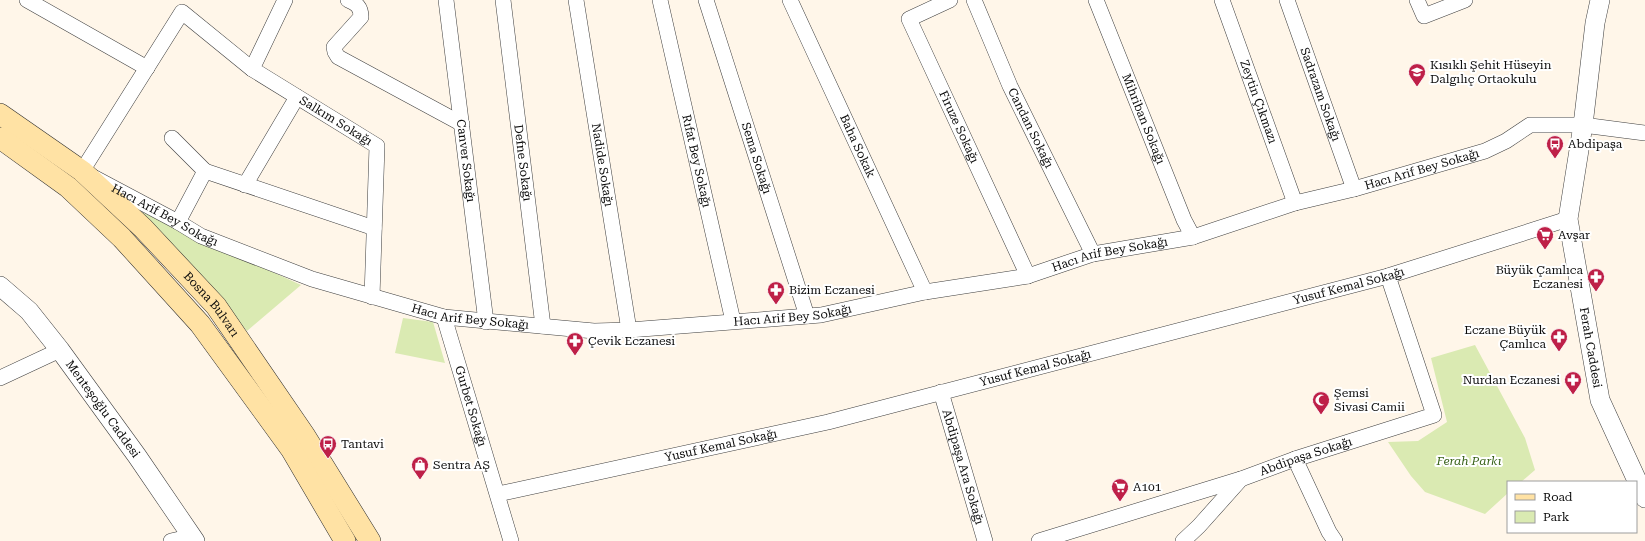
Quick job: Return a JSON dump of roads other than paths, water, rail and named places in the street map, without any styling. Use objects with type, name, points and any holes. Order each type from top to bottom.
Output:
[{"type":"main road","name":"Bosna Bulvarı","points":[[0,114],[82,171],[143,228],[216,306],[305,436],[370,541]]},
{"type":"main road","name":"Bosna Bulvarı","points":[[0,138],[68,187],[122,238],[200,324],[291,449],[345,541]]},
{"type":"street","points":[[27,0],[147,68],[82,171]]},
{"type":"street","points":[[252,69],[285,0]]},
{"type":"street","points":[[348,0],[358,5],[361,11],[361,17],[334,46],[338,57],[462,124]]},
{"type":"street","name":"Canver Sokağı","points":[[446,0],[486,322]]},
{"type":"street","name":"Defne Sokağı","points":[[503,0],[543,326]]},
{"type":"street","name":"Nadide Sokağı","points":[[576,0],[628,330]]},
{"type":"street","name":"Rıfat Bey Sokağı","points":[[660,0],[732,321]]},
{"type":"street","name":"Sema Sokağı","points":[[706,0],[808,316]]},
{"type":"street","name":"Baha Sokak","points":[[790,0],[925,292]]},
{"type":"street","name":"Firuze Sokağı","points":[[950,0],[909,19],[1028,276]]},
{"type":"street","name":"Candan Sokağı","points":[[974,0],[1010,86],[1093,254]]},
{"type":"street","name":"Mihriban Sokağı","points":[[1096,0],[1184,220],[1193,237]]},
{"type":"street","name":"Zeytin Çıkmazı","points":[[1222,0],[1294,203]]},
{"type":"street","name":"Sadrazam Sokağı","points":[[1286,0],[1354,188]]},
{"type":"street","points":[[1417,0],[1424,16],[1465,0]]},
{"type":"street","name":"Ferah Caddesi","points":[[1600,0],[1595,23],[1583,125],[1568,219],[1600,400],[1645,498]]},
{"type":"street","name":"Salkım Sokağı","points":[[147,68],[182,12],[252,69],[377,146],[372,297]]},
{"type":"street","points":[[245,185],[297,97]]},
{"type":"street","name":"Hacı Arif Bey Sokağı","points":[[82,171],[178,222],[201,236],[312,279],[372,297],[444,317],[594,331],[628,330],[821,315],[925,292],[1028,276],[1093,254],[1193,237],[1294,203],[1354,188],[1486,150],[1506,141],[1530,125],[1583,125]]},
{"type":"street","points":[[1583,125],[1645,133]]},
{"type":"street","points":[[172,138],[205,171],[374,228]]},
{"type":"street","points":[[178,222],[205,171]]},
{"type":"street","name":"Yusuf Kemal Sokağı","points":[[498,494],[828,422],[1388,276],[1568,219]]},
{"type":"street","name":"Abdipaşa Sokağı","points":[[1039,541],[1241,478],[1295,459],[1434,415],[1388,276]]},
{"type":"street","name":"Menteşoğlu Caddesi","points":[[0,286],[29,312],[60,350],[194,539]]},
{"type":"street","name":"Gurbet Sokağı","points":[[444,317],[511,541]]},
{"type":"street","points":[[0,378],[60,350]]},
{"type":"street","name":"Abdipaşa Ara Sokağı","points":[[942,392],[985,541]]},
{"type":"street","points":[[1295,459],[1329,532],[1335,541]]},
{"type":"street","points":[[1183,541],[1199,526],[1241,478]]},
{"type":"street","points":[[171,541],[194,539]]},
{"type":"place","name":"Kısıklı Şehit Hüseyin Dalgılıç Ortaokulu","points":[[1417,87]]},
{"type":"place","name":"Abdipaşa","points":[[1555,159]]},
{"type":"place","name":"Avşar","points":[[1545,250]]},
{"type":"place","name":"Büyük Çamlıca Eczanesi","points":[[1596,292]]},
{"type":"place","name":"Bizim Eczanesi","points":[[776,305]]},
{"type":"place","name":"Eczane Büyük Çamlıca","points":[[1559,352]]},
{"type":"place","name":"Çevik Eczanesi","points":[[575,356]]},
{"type":"place","name":"Nurdan Eczanesi","points":[[1573,395]]},
{"type":"place","name":"Şemsi Sivasi Camii","points":[[1321,415]]},
{"type":"place","name":"Tantavi","points":[[328,459]]},
{"type":"place","name":"Sentra AŞ","points":[[420,480]]},
{"type":"place","name":"A101","points":[[1120,502]]},
{"type":"park label","name":"Ferah Parkı","points":[[1469,461]]}]
